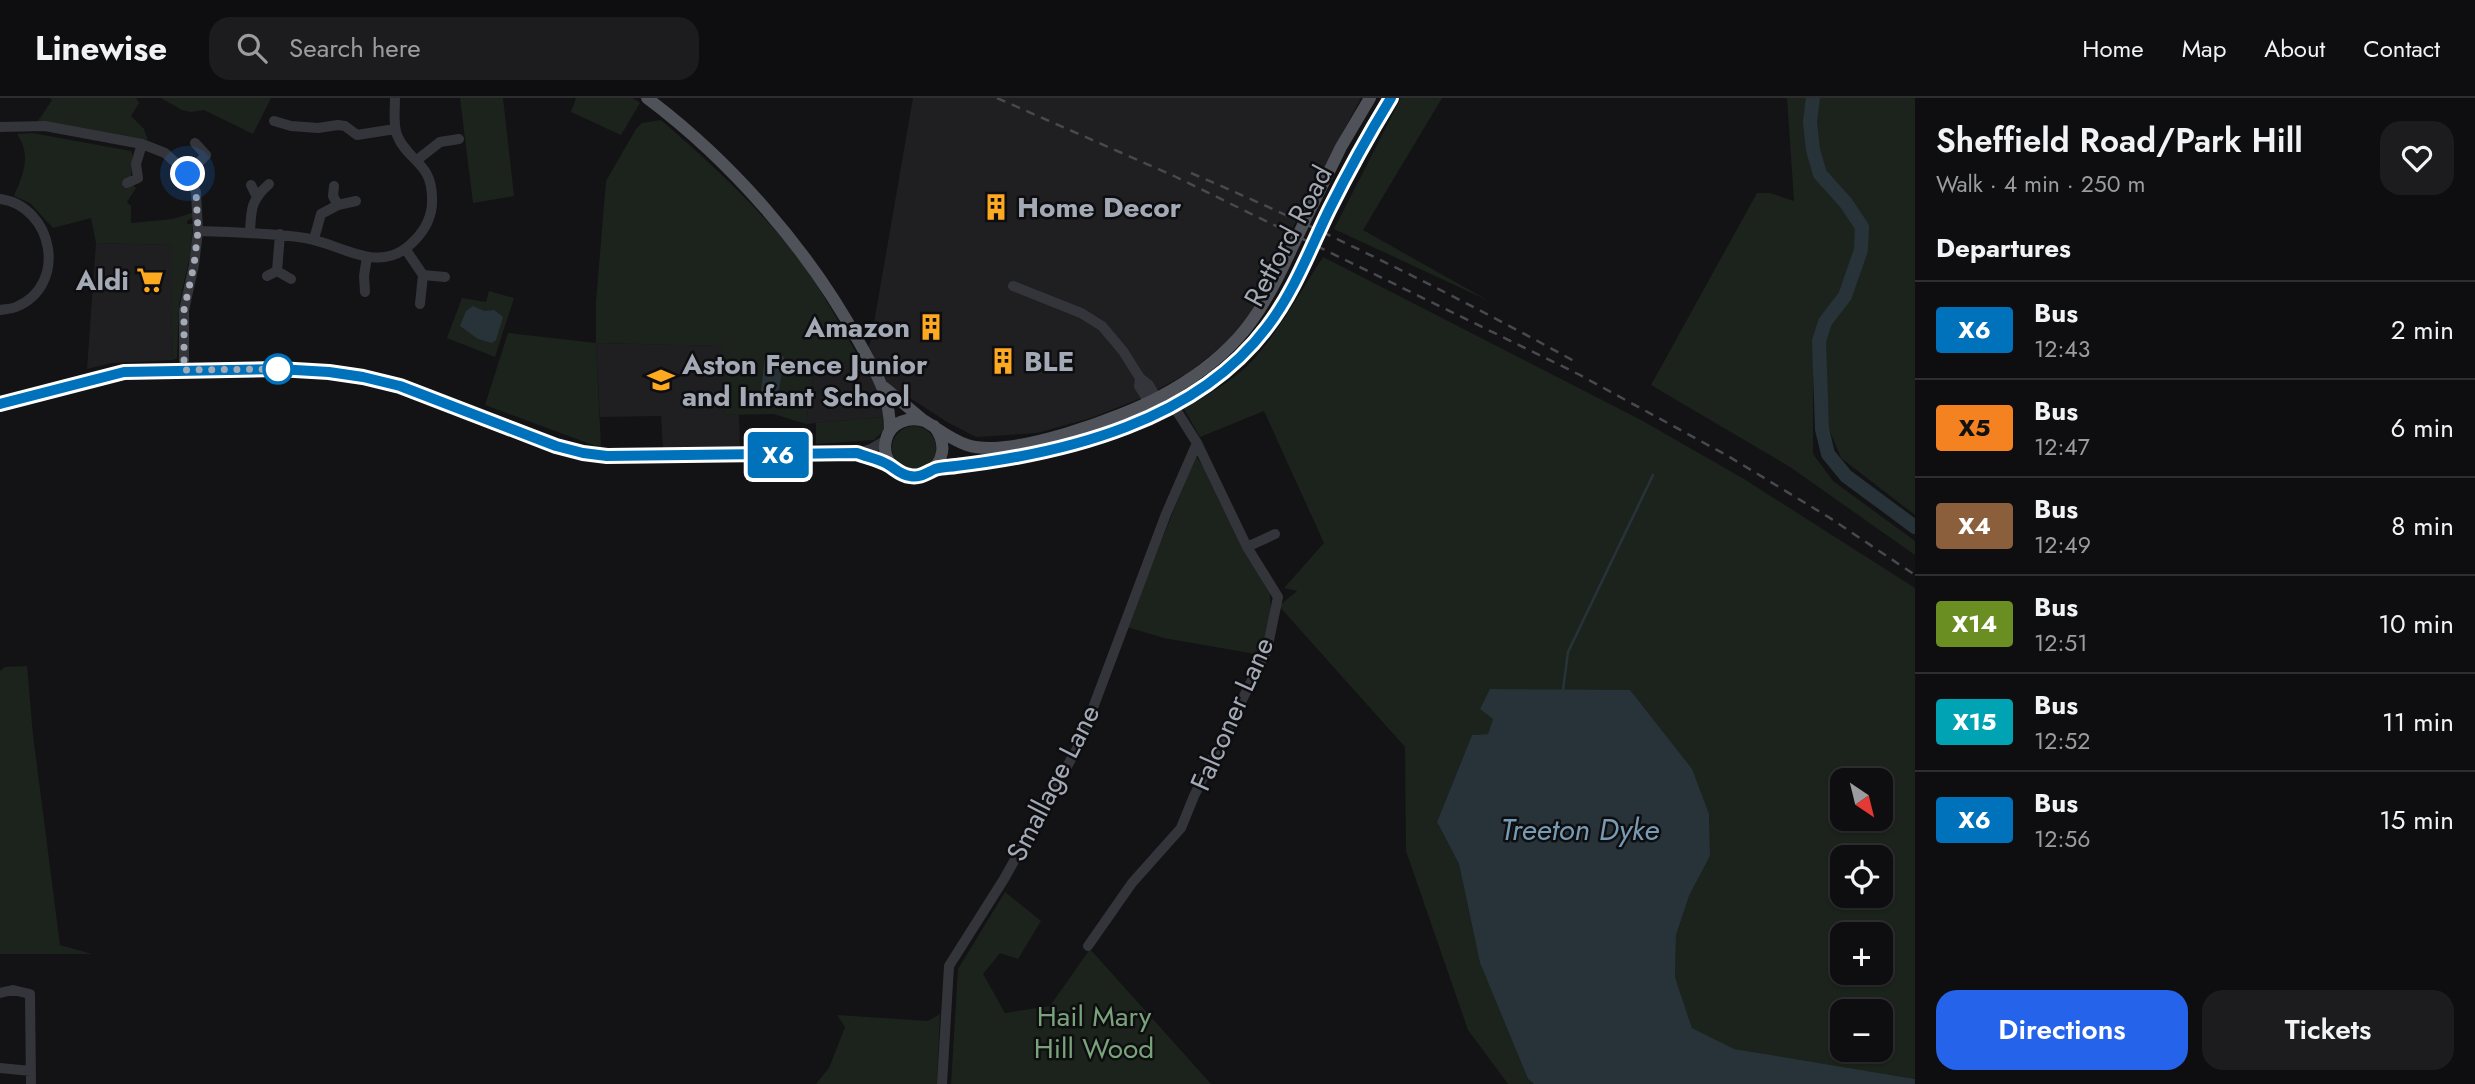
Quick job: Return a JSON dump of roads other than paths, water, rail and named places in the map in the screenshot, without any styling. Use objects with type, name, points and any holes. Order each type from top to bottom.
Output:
[{"type":"main road","name":"Retford Road","points":[[648,98],[718,159],[783,229],[849,322],[884,387],[890,414],[888,435]]},
{"type":"main road","name":"Retford Road","points":[[884,387],[930,424],[967,445],[1003,447],[1081,428],[1161,402],[1238,338],[1266,299],[1341,147],[1370,98]]},
{"type":"main road","name":"Retford Road","points":[[933,469],[1008,459],[1093,438],[1161,402],[1214,379],[1248,350],[1285,301],[1330,209],[1391,98]]},
{"type":"main road","points":[[910,419],[930,424],[939,433],[942,456],[927,474],[911,477],[903,475],[891,465],[885,449],[888,435],[902,421],[910,419]]},
{"type":"street","points":[[198,231],[280,234],[314,239],[367,257],[388,257],[406,250],[429,222],[433,197],[430,179],[401,143],[395,129],[396,98]]},
{"type":"street","points":[[274,121],[291,126],[318,128],[345,126],[357,135],[395,129]]},
{"type":"street","points":[[0,127],[45,126],[142,144],[165,153],[188,174],[196,192],[198,231],[184,310],[184,370]]},
{"type":"street","points":[[417,160],[440,142],[459,139]]},
{"type":"street","points":[[188,174],[206,155],[195,143]]},
{"type":"street","points":[[127,183],[138,178],[136,164],[142,144]]},
{"type":"street","points":[[250,232],[254,190],[269,184]]},
{"type":"street","points":[[334,186],[333,196],[338,205]]},
{"type":"street","points":[[0,199],[25,207],[38,220],[47,238],[50,260],[45,278],[33,295],[16,307],[0,310]]},
{"type":"street","points":[[314,239],[321,214],[338,205],[356,201]]},
{"type":"street","points":[[280,234],[272,274],[291,279]]},
{"type":"street","points":[[406,250],[422,275],[420,304]]},
{"type":"street","points":[[365,292],[367,257]]},
{"type":"street","points":[[422,275],[445,277]]},
{"type":"street","name":"Falconer Lane","points":[[1013,286],[1081,313],[1102,326],[1124,351],[1140,378],[1139,386],[1161,402],[1197,443],[1247,547],[1278,594],[1267,650],[1181,828],[1132,883],[1088,946]]},
{"type":"street","points":[[0,404],[124,372],[278,369],[363,377],[400,386],[556,446],[607,456],[857,453],[872,449],[888,435]]},
{"type":"street","name":"Smallage Lane","points":[[942,1084],[949,966],[1004,879],[1079,745],[1166,514],[1197,443]]},
{"type":"street","points":[[857,453],[891,465]]},
{"type":"street","points":[[1247,547],[1275,534]]},
{"type":"street","points":[[0,993],[13,990],[30,994],[31,1084]]},
{"type":"street","points":[[0,1068],[31,1071]]},
{"type":"water","points":[[473,306],[484,311],[494,310],[503,317],[496,340],[492,343],[478,339],[460,326],[466,311]]},
{"type":"water","points":[[781,354],[784,358],[779,390],[775,394],[763,394],[761,390],[765,357]]},
{"type":"water","name":"Treeton Dyke","points":[[1490,689],[1630,690],[1692,769],[1709,814],[1710,856],[1689,896],[1676,935],[1675,977],[1692,1028],[1734,1049],[1915,1079],[1915,1084],[1534,1084],[1528,1079],[1480,963],[1459,864],[1437,822],[1472,735],[1488,734],[1493,719],[1480,709]]},
{"type":"waterway","points":[[1813,98],[1810,122],[1813,150],[1820,174],[1846,203],[1862,227],[1861,250],[1845,296],[1825,322],[1819,341],[1822,429],[1828,454],[1846,476],[1915,527]]},
{"type":"waterway","points":[[1563,690],[1568,652],[1653,475]]},
{"type":"railway","points":[[997,98],[1174,176],[1578,374],[1728,456],[1830,518],[1915,575]]},
{"type":"railway","points":[[1191,173],[1385,262],[1574,361]]},
{"type":"place","name":"Home Decor","points":[[996,207]]},
{"type":"place","name":"Aldi","points":[[150,280]]},
{"type":"place","name":"Amazon","points":[[931,327]]},
{"type":"place","name":"BLE","points":[[1003,361]]},
{"type":"place","name":"Aston Fence Junior and Infant School","points":[[661,380]]},
{"type":"park label","name":"Hail Mary Hill Wood","points":[[1094,1032]]}]
